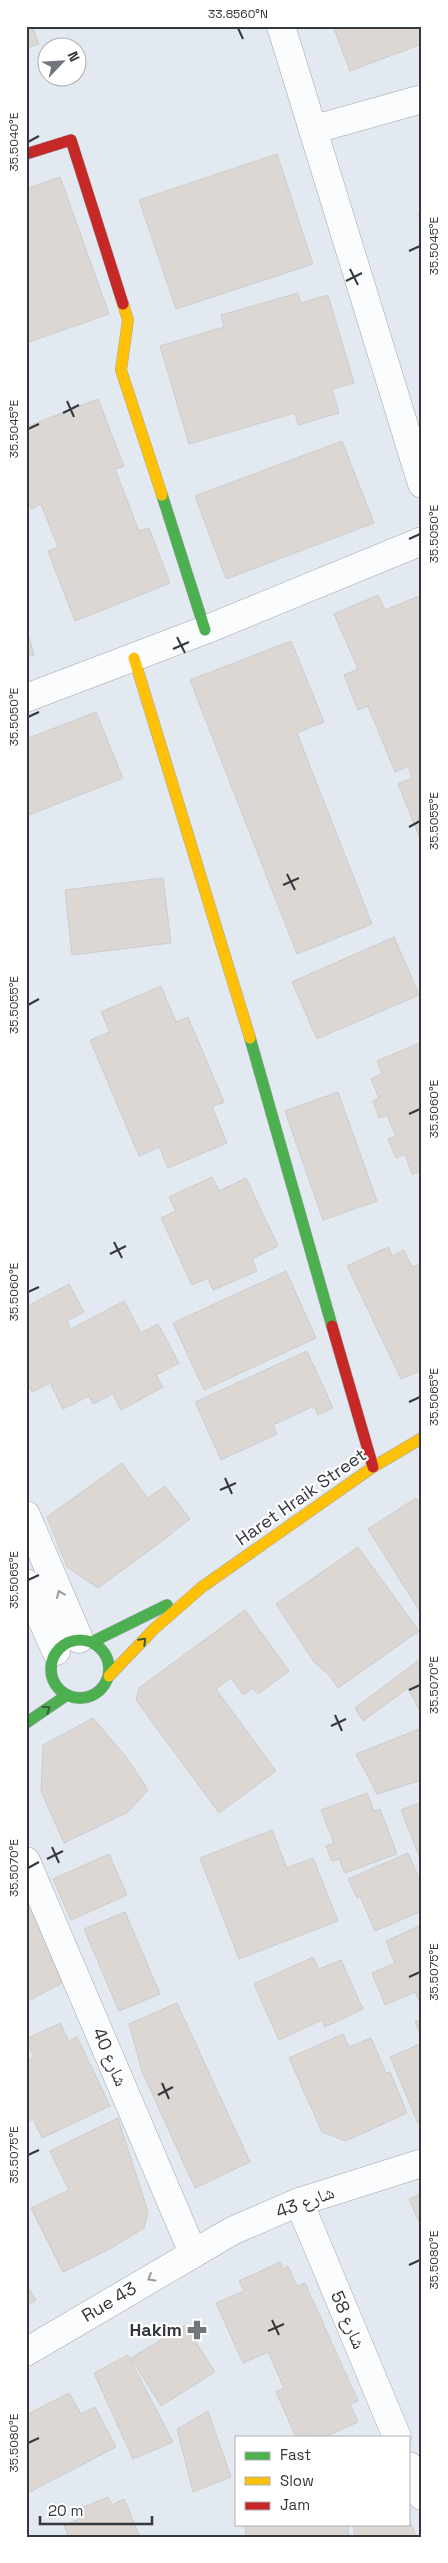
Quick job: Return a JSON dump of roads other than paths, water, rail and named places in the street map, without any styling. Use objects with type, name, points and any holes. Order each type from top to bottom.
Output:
[{"type":"street","points":[[281,26],[315,129],[422,484]]},
{"type":"street","points":[[315,129],[422,99]]},
{"type":"street","points":[[26,154],[71,140],[128,320],[121,370],[206,630]]},
{"type":"street","points":[[26,698],[206,630],[422,542]]},
{"type":"street","points":[[134,658],[248,1028],[373,1468]]},
{"type":"street","name":"Haret Hraik Street","points":[[109,1676],[154,1629],[202,1588],[373,1468],[422,1438]]},
{"type":"street","points":[[26,1515],[76,1644]]},
{"type":"street","points":[[26,1583],[76,1644],[100,1647],[106,1656],[110,1665],[109,1676],[103,1687],[93,1696],[81,1699],[67,1695],[58,1688],[51,1676],[51,1664],[76,1644]]},
{"type":"street","name":"Haret Hraik Street","points":[[76,1644],[202,1588]]},
{"type":"street","points":[[26,1723],[67,1695]]},
{"type":"street","name":"شارع 40","points":[[26,1861],[193,2253]]},
{"type":"street","name":"شارع 43","points":[[193,2253],[232,2232],[299,2202],[422,2163]]},
{"type":"street","name":"شارع 58","points":[[299,2202],[397,2436]]},
{"type":"street","name":"Rue 43","points":[[26,2352],[193,2253]]},
{"type":"street","points":[[410,2468],[422,2496]]},
{"type":"place","name":"Hakim","points":[[197,2330]]}]
